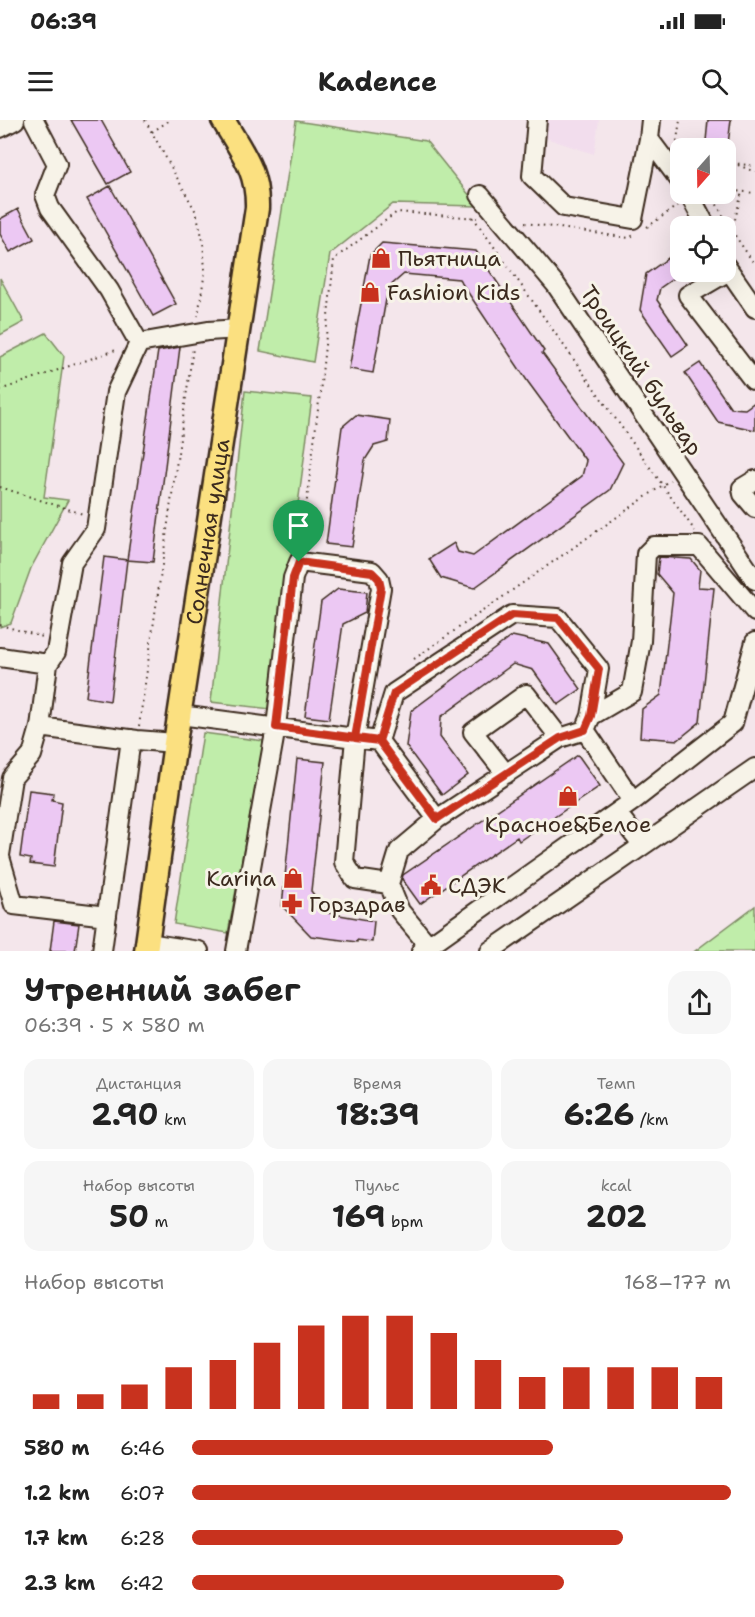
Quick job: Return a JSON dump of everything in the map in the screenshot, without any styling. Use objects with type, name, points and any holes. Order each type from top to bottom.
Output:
[{"type":"main road","name":"Солнечная улица","points":[[147,947],[256,220],[257,186],[252,170],[223,120]]},
{"type":"street","points":[[0,128],[15,120]]},
{"type":"street","points":[[34,120],[57,164],[45,195],[50,208],[109,290],[138,343]]},
{"type":"street","points":[[537,120],[532,176],[564,207],[633,219],[651,120]]},
{"type":"street","points":[[649,139],[670,168]]},
{"type":"street","name":"Троицкий бульвар","points":[[480,195],[556,285],[755,580]]},
{"type":"street","points":[[736,281],[755,308]]},
{"type":"street","points":[[707,282],[688,295],[753,380],[755,378]]},
{"type":"street","points":[[138,343],[195,333],[240,329]]},
{"type":"street","points":[[107,916],[14,905],[0,856],[6,778],[32,755],[40,727],[48,664],[56,652],[72,563],[96,529],[116,392],[138,343]]},
{"type":"street","points":[[755,480],[742,488],[743,494],[755,508]]},
{"type":"street","points":[[755,612],[699,546],[654,546],[646,554],[641,642],[632,692],[588,723],[560,738],[437,819],[399,852],[389,884],[400,911],[425,949],[618,813],[734,723],[755,642]]},
{"type":"street","points":[[236,951],[276,727],[293,578],[299,562],[372,572],[379,579],[381,588],[355,738],[344,862],[355,879],[389,884]]},
{"type":"street","points":[[379,741],[394,693],[512,615],[558,618],[599,669],[588,723],[633,801]]},
{"type":"street","points":[[0,657],[48,664]]},
{"type":"street","points":[[506,774],[473,732],[526,694],[560,738]]},
{"type":"street","points":[[180,715],[379,741],[437,819]]},
{"type":"street","points":[[40,727],[176,743]]},
{"type":"street","points":[[102,951],[134,739]]},
{"type":"street","points":[[490,951],[754,770]]},
{"type":"street","points":[[618,813],[642,845]]},
{"type":"street","points":[[147,947],[193,951]]},
{"type":"path","points":[[134,739],[205,271],[203,240],[196,212],[145,120]]},
{"type":"path","points":[[152,132],[170,120]]},
{"type":"path","points":[[677,138],[680,120]]},
{"type":"path","points":[[736,163],[755,166]]},
{"type":"path","points":[[736,164],[755,172]]},
{"type":"path","points":[[736,191],[755,193]]},
{"type":"path","points":[[736,216],[742,192]]},
{"type":"path","points":[[647,226],[672,204]]},
{"type":"path","points":[[299,562],[334,259],[397,212],[500,219],[629,238],[638,232]]},
{"type":"path","points":[[473,217],[697,533]]},
{"type":"path","points":[[736,237],[755,264]]},
{"type":"path","points":[[0,390],[138,343]]},
{"type":"path","points":[[409,663],[682,472]]},
{"type":"path","points":[[0,487],[97,518]]},
{"type":"path","points":[[0,625],[58,641]]},
{"type":"shaded area","points":[[537,120],[599,120],[594,154],[540,136]]},
{"type":"green space","points":[[296,121],[426,141],[478,206],[393,204],[330,254],[313,362],[260,351]]},
{"type":"green space","points":[[0,278],[24,322],[0,335]]},
{"type":"green space","points":[[46,333],[64,356],[44,497],[68,500],[31,568],[11,623],[0,627],[0,357]]},
{"type":"green space","points":[[245,391],[312,398],[271,709],[211,702]]},
{"type":"green space","points":[[203,733],[264,741],[228,933],[174,924]]},
{"type":"green space","points":[[755,906],[755,951],[695,951]]},
{"type":"building","points":[[71,120],[101,120],[130,172],[108,184]]},
{"type":"building","points":[[708,120],[731,120],[729,138],[706,138]]},
{"type":"building","points":[[110,186],[176,304],[153,316],[87,199]]},
{"type":"building","points":[[18,209],[34,239],[10,252],[0,234],[0,219]]},
{"type":"building","points":[[382,243],[476,251],[544,351],[542,353],[623,463],[610,490],[474,588],[441,578],[429,559],[454,543],[458,552],[473,556],[582,476],[586,461],[528,382],[459,279],[404,274],[388,288],[373,373],[349,369],[370,255]]},
{"type":"building","points":[[670,257],[670,281],[660,288],[657,300],[688,345],[672,356],[640,310],[646,274]]},
{"type":"building","points":[[180,347],[153,562],[127,560],[158,351]]},
{"type":"building","points":[[700,363],[731,408],[745,409],[755,402],[755,430],[718,422],[685,373]]},
{"type":"building","points":[[356,415],[390,420],[388,442],[374,446],[365,460],[352,547],[326,544],[342,427]]},
{"type":"building","points":[[104,557],[127,560],[110,701],[86,697]]},
{"type":"building","points":[[659,557],[691,559],[700,570],[698,587],[714,588],[700,722],[678,740],[640,737],[642,709],[661,695],[673,593],[657,574]]},
{"type":"building","points":[[338,589],[367,592],[365,613],[343,624],[329,719],[305,716],[321,602]]},
{"type":"building","points":[[512,636],[549,644],[581,689],[558,705],[533,670],[513,664],[441,717],[440,737],[468,775],[442,795],[406,746],[411,711]]},
{"type":"building","points":[[578,755],[600,786],[519,841],[517,837],[420,904],[402,879],[403,875]]},
{"type":"building","points":[[297,759],[325,762],[311,891],[328,913],[374,921],[372,942],[311,936],[282,906]]},
{"type":"building","points":[[29,790],[53,793],[52,800],[62,802],[54,867],[30,864],[31,859],[20,857]]},
{"type":"building","points":[[54,921],[79,924],[75,951],[50,951]]},
{"type":"place","name":"Пьятница","points":[[381,258]]},
{"type":"place","name":"Fashion Kids","points":[[370,292]]},
{"type":"place","name":"Красное&Белое","points":[[568,796]]},
{"type":"place","name":"Karina","points":[[293,878]]},
{"type":"place","name":"СДЭК","points":[[431,885]]},
{"type":"place","name":"Горздрав","points":[[292,904]]},
{"type":"route","points":[[299,562],[293,578],[276,727],[355,738],[379,741],[437,819],[560,738],[585,730],[591,716],[599,669],[558,618],[512,615],[394,693],[379,741],[355,738],[381,588],[379,579],[372,572],[299,562]]}]
